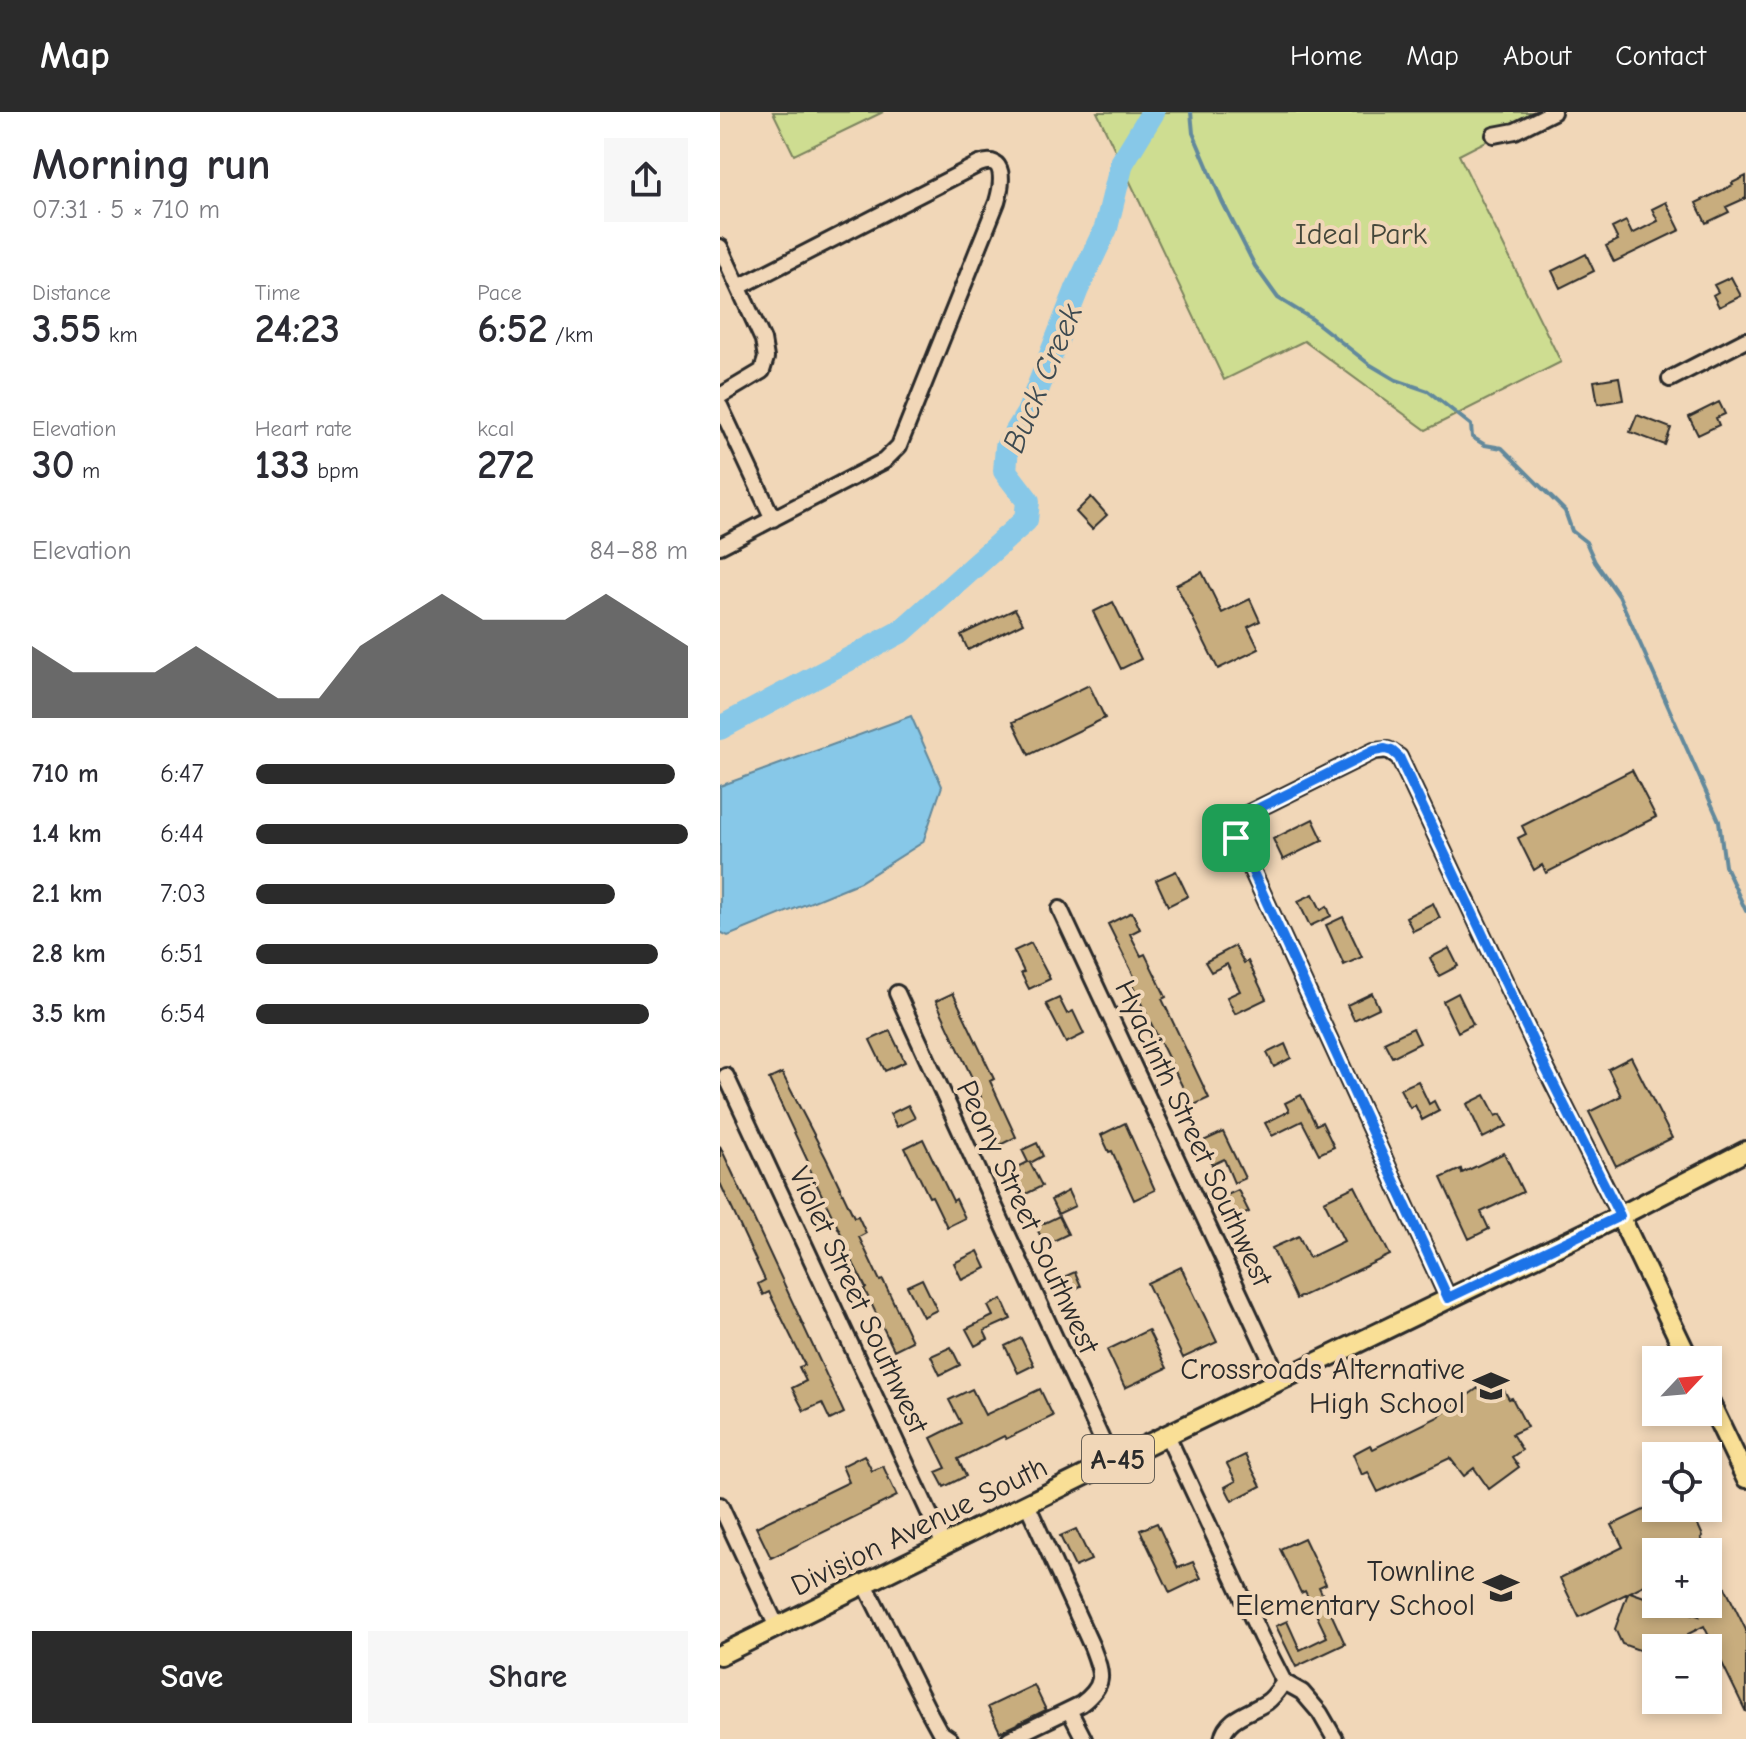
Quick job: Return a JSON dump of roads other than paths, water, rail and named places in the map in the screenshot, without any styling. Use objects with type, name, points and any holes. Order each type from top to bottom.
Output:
[{"type":"main road","name":"Division Avenue South","points":[[720,1655],[1620,1216],[1746,1151]]},
{"type":"main road","points":[[1620,1216],[1682,1346]]},
{"type":"main road","points":[[1721,1426],[1746,1478]]},
{"type":"street","points":[[1494,135],[1515,131],[1553,112]]},
{"type":"street","points":[[720,546],[884,461],[899,446],[997,202],[1001,180],[999,169],[995,163],[986,161],[979,164],[739,287]]},
{"type":"street","points":[[720,247],[763,340],[766,358],[762,371],[720,396]]},
{"type":"street","points":[[1670,379],[1746,340]]},
{"type":"street","points":[[720,406],[773,519]]},
{"type":"street","points":[[1448,1298],[1234,831],[1241,817],[1374,751],[1388,750],[1399,757],[1546,1069],[1620,1216]]},
{"type":"street","name":"Hyacinth Street Southwest","points":[[1060,909],[1280,1380]]},
{"type":"street","name":"Peony Street Southwest","points":[[897,993],[1112,1462]]},
{"type":"street","name":"Violet Street Southwest","points":[[726,1076],[944,1545]]},
{"type":"street","points":[[1167,1435],[1284,1682],[1302,1692],[1320,1713],[1335,1739]]},
{"type":"street","points":[[1009,1739],[1091,1696],[1101,1680],[1100,1667],[1027,1504]]},
{"type":"street","points":[[720,1505],[777,1627]]},
{"type":"street","points":[[865,1584],[940,1732],[950,1739]]},
{"type":"street","points":[[1222,1739],[1225,1728],[1269,1701],[1284,1682]]},
{"type":"street","points":[[1069,1710],[1084,1739]]},
{"type":"water","points":[[911,716],[942,786],[923,842],[860,882],[728,936],[720,932],[720,786]]},
{"type":"waterway","name":"Buck Creek","points":[[720,728],[902,631],[1026,520],[1028,501],[1005,471],[1007,447],[1028,413],[1077,289],[1106,228],[1122,163],[1153,112]]},
{"type":"waterway","points":[[1191,112],[1193,133],[1222,201],[1255,266],[1278,298],[1312,319],[1369,364],[1396,380],[1428,391],[1471,425],[1472,437],[1485,445],[1502,448],[1565,511],[1572,531],[1586,542],[1595,562],[1619,596],[1719,821],[1725,866],[1746,911]]},
{"type":"place","name":"Crossroads Alternative High School","points":[[1491,1386]]},
{"type":"place","name":"Townline Elementary School","points":[[1501,1588]]},
{"type":"park label","name":"Ideal Park","points":[[1361,234]]}]
